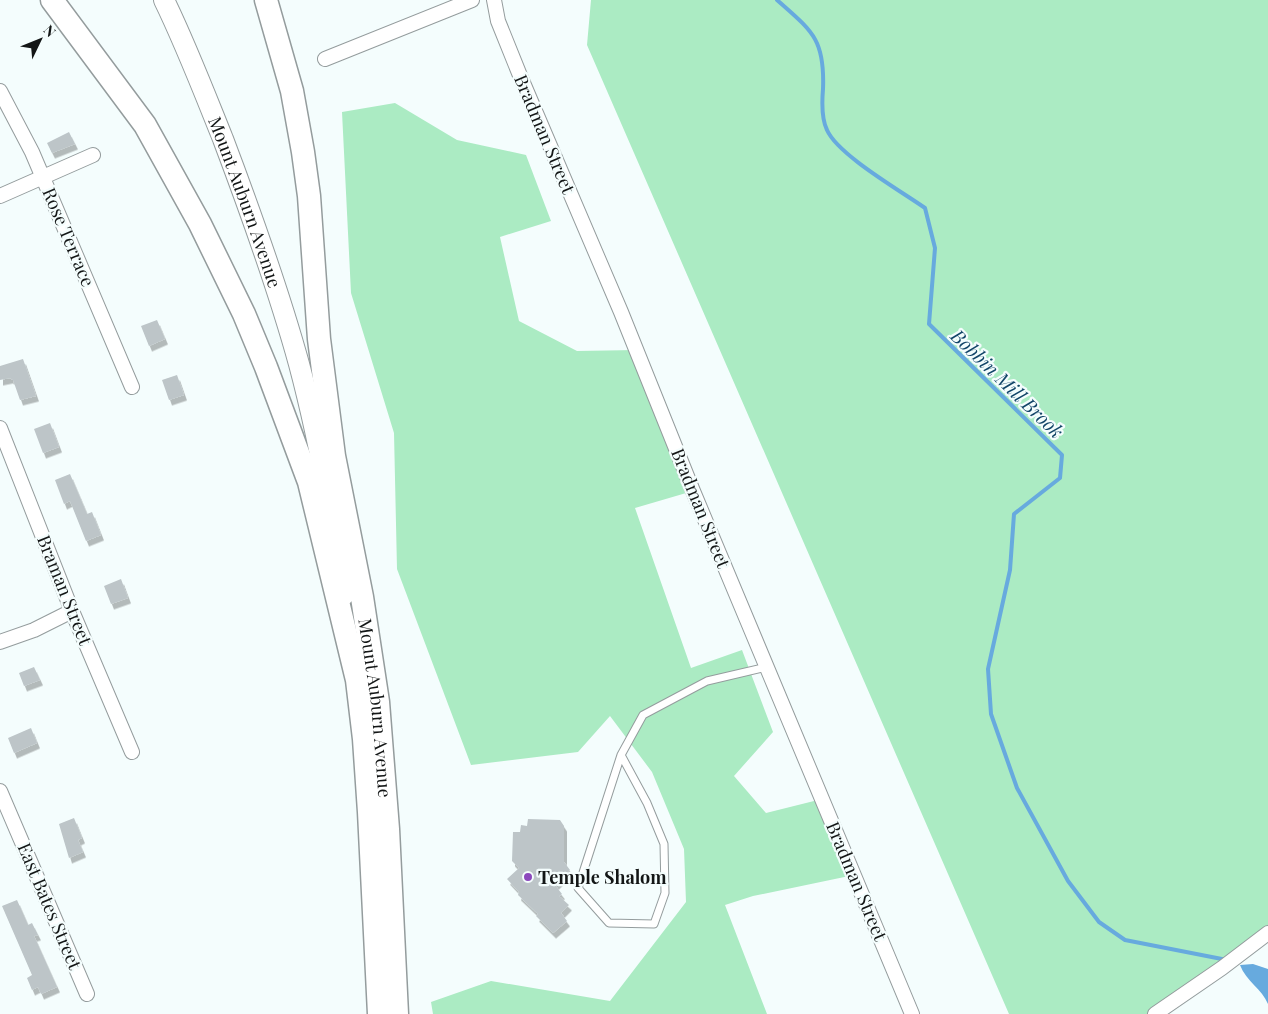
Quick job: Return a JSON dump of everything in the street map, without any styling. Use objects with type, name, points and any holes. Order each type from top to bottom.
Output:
[{"type":"main road","points":[[52,0],[145,125],[200,224],[244,314],[288,421],[309,482],[357,680]]},
{"type":"main road","name":"Mount Auburn Avenue","points":[[164,0],[182,36],[242,189],[299,365],[309,409],[340,558],[364,739],[379,1014]]},
{"type":"main road","points":[[266,0],[292,91],[303,152],[309,196],[320,339],[334,456],[343,504]]},
{"type":"main road","name":"Mount Auburn Avenue","points":[[309,409],[343,504],[362,597],[378,702],[388,829],[397,1014]]},
{"type":"street","points":[[325,59],[472,0]]},
{"type":"street","name":"Bradman Street","points":[[494,0],[498,21],[521,78],[621,312],[912,1014]]},
{"type":"street","name":"Rose Terrace","points":[[0,91],[43,177],[132,387]]},
{"type":"street","points":[[0,196],[93,156]]},
{"type":"street","name":"Braman Street","points":[[0,428],[72,611],[132,752]]},
{"type":"street","points":[[0,642],[34,630],[72,611]]},
{"type":"street","name":"East Bates Street","points":[[0,791],[87,994]]},
{"type":"street","points":[[1155,1014],[1222,968],[1268,932]]},
{"type":"lane","points":[[621,755],[647,803],[664,844],[665,892],[654,924],[609,923],[578,888],[621,755],[643,715],[707,681],[767,667]]},
{"type":"green space","points":[[591,0],[1268,0],[1268,939],[1161,1014],[1009,1014],[587,45]]},
{"type":"green space","points":[[395,103],[457,140],[526,155],[551,221],[500,237],[519,321],[577,351],[636,350],[693,491],[635,508],[691,668],[742,650],[773,732],[734,776],[766,813],[822,799],[854,875],[753,896],[725,905],[767,1014],[433,1014],[431,1002],[491,981],[610,1001],[686,902],[684,849],[652,772],[610,716],[578,752],[471,765],[397,569],[394,433],[351,293],[342,112]]},
{"type":"water","points":[[1253,964],[1268,969],[1268,1004],[1246,976],[1240,965]]},
{"type":"building","points":[[69,132],[75,144],[52,153],[47,143]]},
{"type":"building","points":[[157,320],[165,339],[149,346],[141,326]]},
{"type":"building","points":[[23,359],[36,396],[20,400],[13,380],[10,378],[0,380],[0,366]]},
{"type":"building","points":[[177,375],[184,395],[169,400],[162,380]]},
{"type":"building","points":[[50,423],[59,447],[43,453],[34,429]]},
{"type":"building","points":[[70,474],[87,514],[92,512],[101,535],[86,541],[70,501],[64,504],[55,480]]},
{"type":"building","points":[[121,579],[128,598],[111,604],[104,586]]},
{"type":"building","points":[[34,667],[40,680],[24,686],[19,673]]},
{"type":"building","points":[[31,728],[37,743],[14,753],[8,738]]},
{"type":"building","points":[[74,818],[82,838],[78,840],[83,852],[69,858],[59,824]]},
{"type":"building","name":"Temple Shalom","points":[[528,819],[560,820],[564,826],[564,862],[570,870],[555,885],[562,894],[559,896],[569,905],[561,913],[567,921],[553,933],[536,916],[538,914],[518,895],[519,892],[507,879],[519,868],[512,861],[513,832],[520,832],[521,825],[527,826]]},
{"type":"building","points":[[17,900],[28,925],[32,923],[38,935],[34,936],[57,987],[41,994],[38,987],[32,990],[27,978],[32,975],[2,906]]},
{"type":"waterway","name":"Bobbin Mill Brook","points":[[777,0],[799,20],[814,37],[819,47],[823,72],[823,115],[825,125],[833,140],[857,161],[925,208],[935,248],[929,324],[1062,455],[1060,478],[1014,514],[1010,570],[988,669],[991,714],[1017,788],[1068,881],[1099,922],[1125,940],[1227,960]]},
{"type":"place","name":"Temple Shalom","points":[[528,877]]}]
